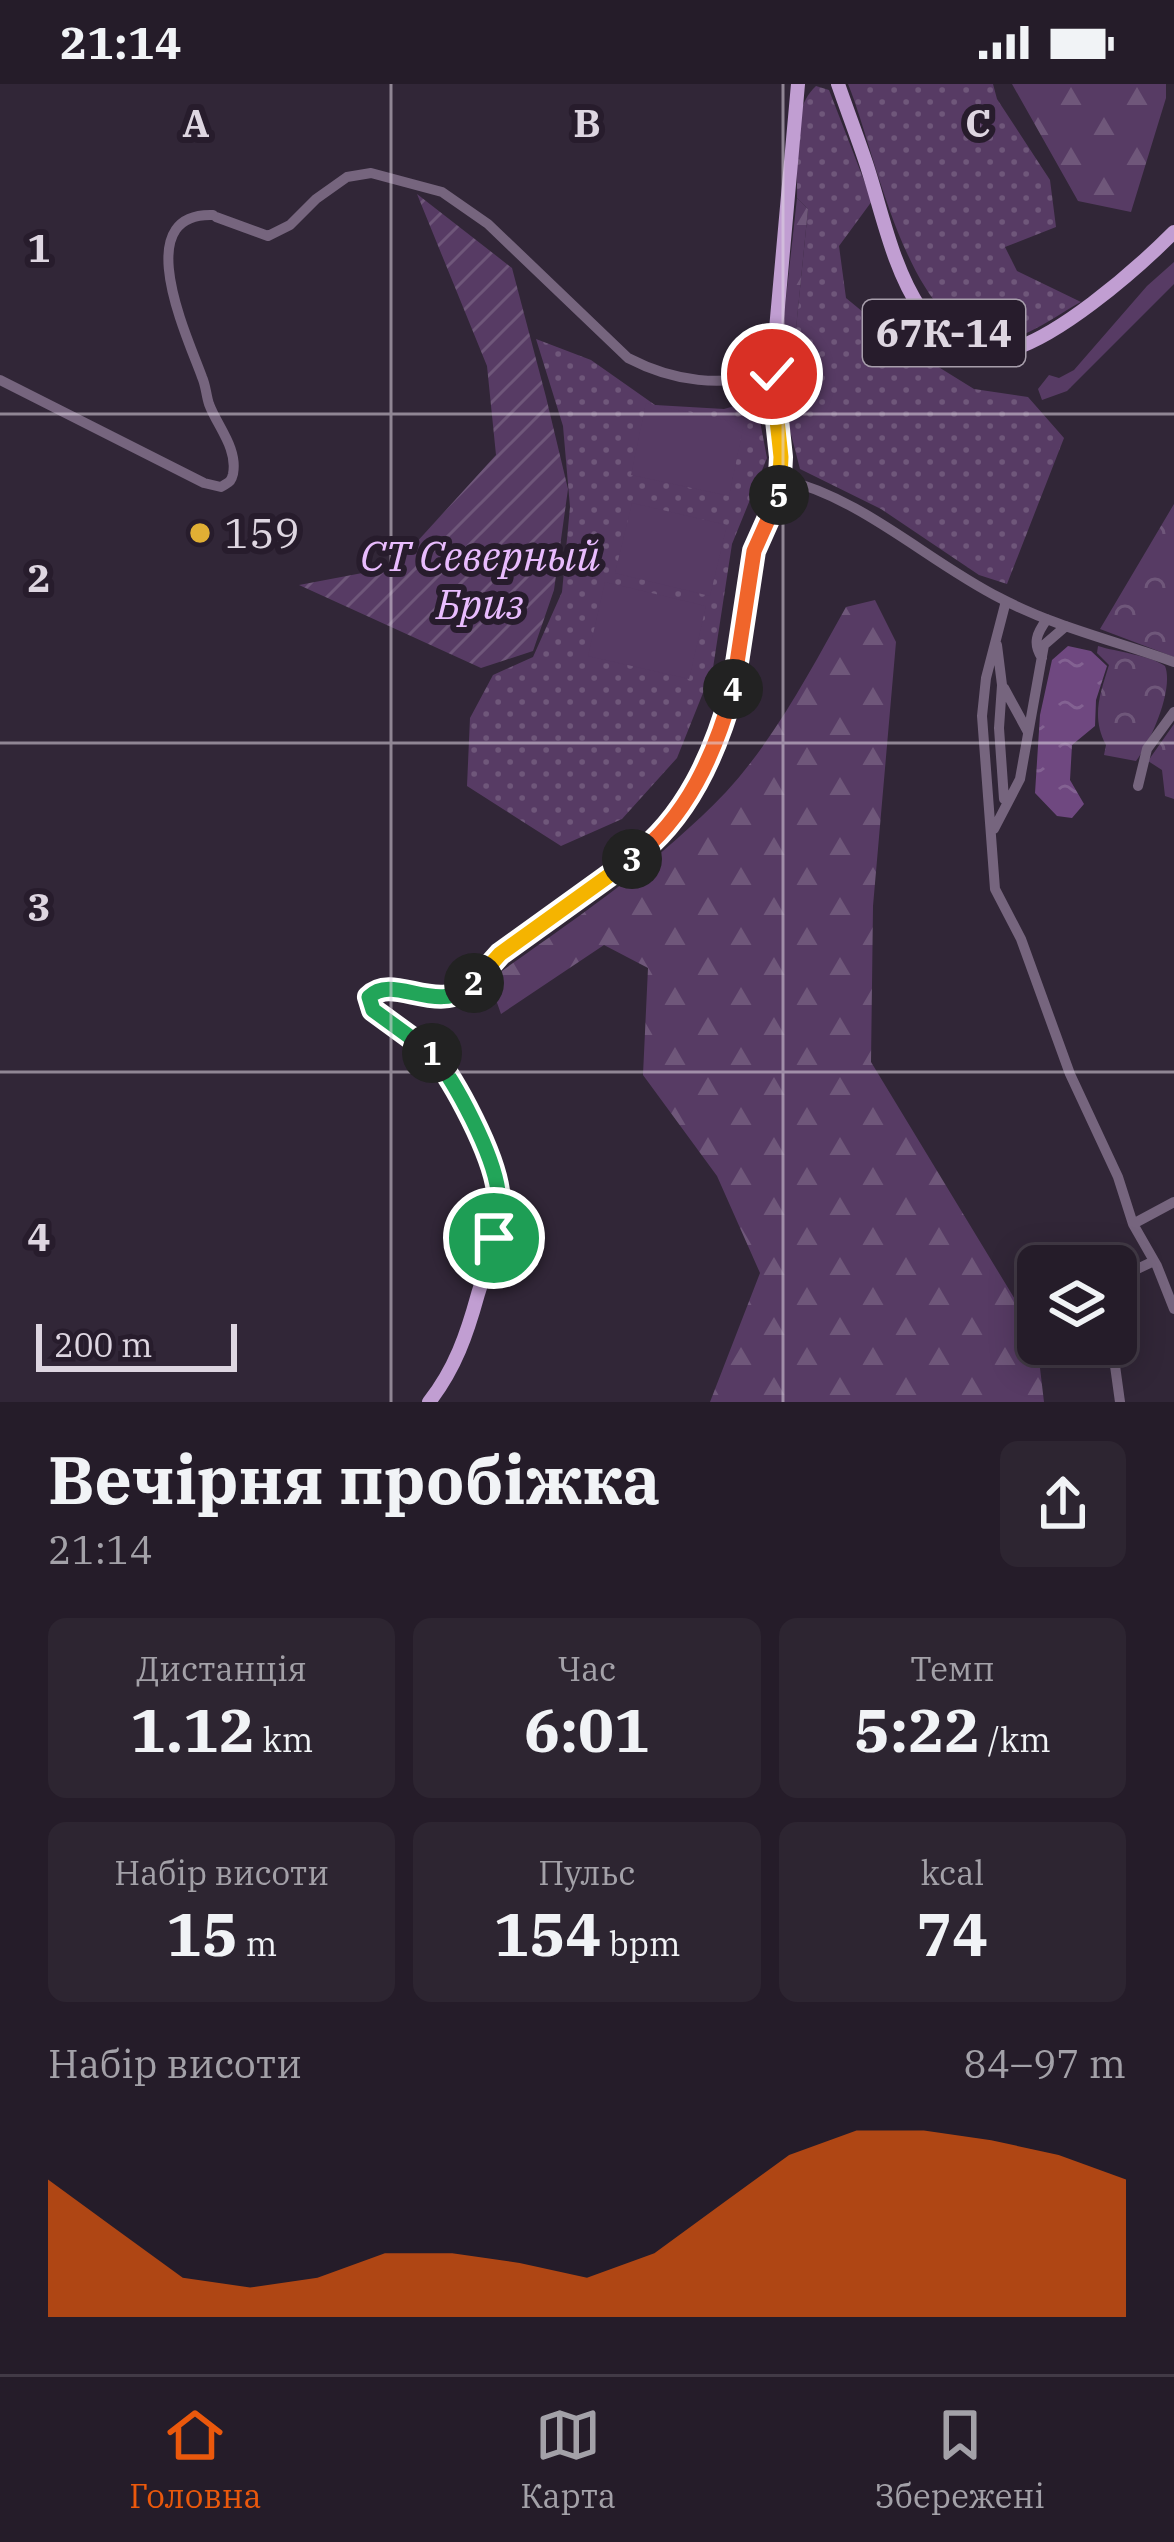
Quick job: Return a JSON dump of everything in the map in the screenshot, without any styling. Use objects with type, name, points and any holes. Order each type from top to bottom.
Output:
[{"type":"main road","points":[[429,1402],[456,1363],[469,1327],[498,1216],[497,1187],[442,1066],[422,1043],[373,1010],[369,997],[383,988],[436,999],[466,991],[500,954],[645,849],[672,821],[702,773],[739,666],[752,561],[782,479],[772,374],[800,85]]},
{"type":"main road","name":"67К-14","points":[[836,85],[906,281],[923,313],[946,335],[973,349],[998,352],[1033,340],[1113,287],[1174,232]]},
{"type":"street","points":[[0,380],[204,483],[225,486],[232,476],[232,459],[188,344],[166,256],[181,224],[194,217],[215,216],[268,236],[290,225],[347,177],[371,173],[442,192],[488,224],[628,358],[656,373],[731,383],[772,374]]},
{"type":"street","points":[[781,457],[790,475],[875,520],[1006,601],[1047,620],[1171,662]]},
{"type":"street","points":[[782,479],[806,485]]},
{"type":"street","points":[[771,514],[790,488],[806,485]]},
{"type":"street","points":[[1006,601],[982,716],[995,889],[1021,938],[1070,1074],[1174,1309]]},
{"type":"street","points":[[1042,658],[1036,649],[1037,633],[1047,620]]},
{"type":"street","points":[[993,832],[1020,779],[1044,645],[1066,626]]},
{"type":"street","points":[[998,647],[1007,664],[999,728],[1005,802]]},
{"type":"street","points":[[1002,685],[1028,732]]},
{"type":"street","points":[[1138,786],[1147,749],[1174,712]]},
{"type":"street","points":[[1133,1224],[1174,1202]]},
{"type":"street","points":[[1137,1269],[1152,1262]]},
{"type":"street","points":[[1115,1365],[1120,1402]]},
{"type":"green space","points":[[848,84],[993,84],[997,99],[1050,180],[1056,227],[1005,247],[1017,271],[1081,302],[1029,332],[996,340],[965,330],[939,307],[899,235]]},
{"type":"green space","points":[[1012,84],[1166,84],[1166,98],[1131,212],[1078,201]]},
{"type":"green space","points":[[816,86],[829,90],[872,201],[839,246],[846,298],[903,345],[974,389],[1028,397],[1064,438],[1007,584],[979,575],[881,509],[800,469],[777,380],[791,378],[808,209],[797,198],[798,123],[807,96]]},
{"type":"green space","name":"СТ Северный Бриз","points":[[417,194],[512,268],[568,489],[554,590],[533,651],[481,668],[299,585],[394,567],[496,455],[487,366]]},
{"type":"green space","points":[[797,198],[808,209],[791,379],[777,380]]},
{"type":"green space","points":[[1174,262],[1174,284],[1067,391],[1042,400],[1038,389],[1049,375],[1059,378],[1074,370]]},
{"type":"green space","points":[[536,339],[591,360],[655,405],[724,409],[756,400],[767,458],[732,544],[713,668],[677,758],[622,819],[561,846],[467,786],[470,718],[493,675],[533,657],[562,592],[570,507],[563,426]]},
{"type":"green space","points":[[646,403],[744,424],[729,496],[631,475]]},
{"type":"green space","points":[[632,503],[727,525],[710,596],[615,573]]},
{"type":"green space","points":[[1174,504],[1174,657],[1100,629]]},
{"type":"green space","points":[[605,582],[706,606],[689,679],[588,656]]},
{"type":"green space","points":[[875,600],[896,642],[873,906],[871,1062],[1017,1303],[1017,1365],[1040,1365],[1044,1402],[710,1402],[760,1273],[717,1176],[643,1075],[648,968],[604,945],[501,1014],[489,980],[612,892],[726,792],[791,703],[846,607]]},
{"type":"green space","points":[[1098,646],[1165,666],[1164,701],[1136,761],[1104,755],[1098,705],[1109,665],[1097,653]]},
{"type":"green space","points":[[1174,724],[1174,799],[1165,796],[1162,770],[1148,761]]},
{"type":"water","points":[[1068,646],[1091,651],[1107,666],[1096,700],[1095,726],[1072,745],[1070,780],[1084,804],[1072,818],[1057,816],[1035,793],[1040,715],[1052,660]]},
{"type":"place","name":"159","points":[[200,533]]},
{"type":"route","points":[[494,1238],[498,1216],[495,1177],[448,1075],[422,1043],[373,1010],[369,997],[383,988],[436,999],[466,991],[500,954],[658,838],[682,806],[702,773],[728,706],[741,653],[754,551],[782,489],[772,374]]}]
